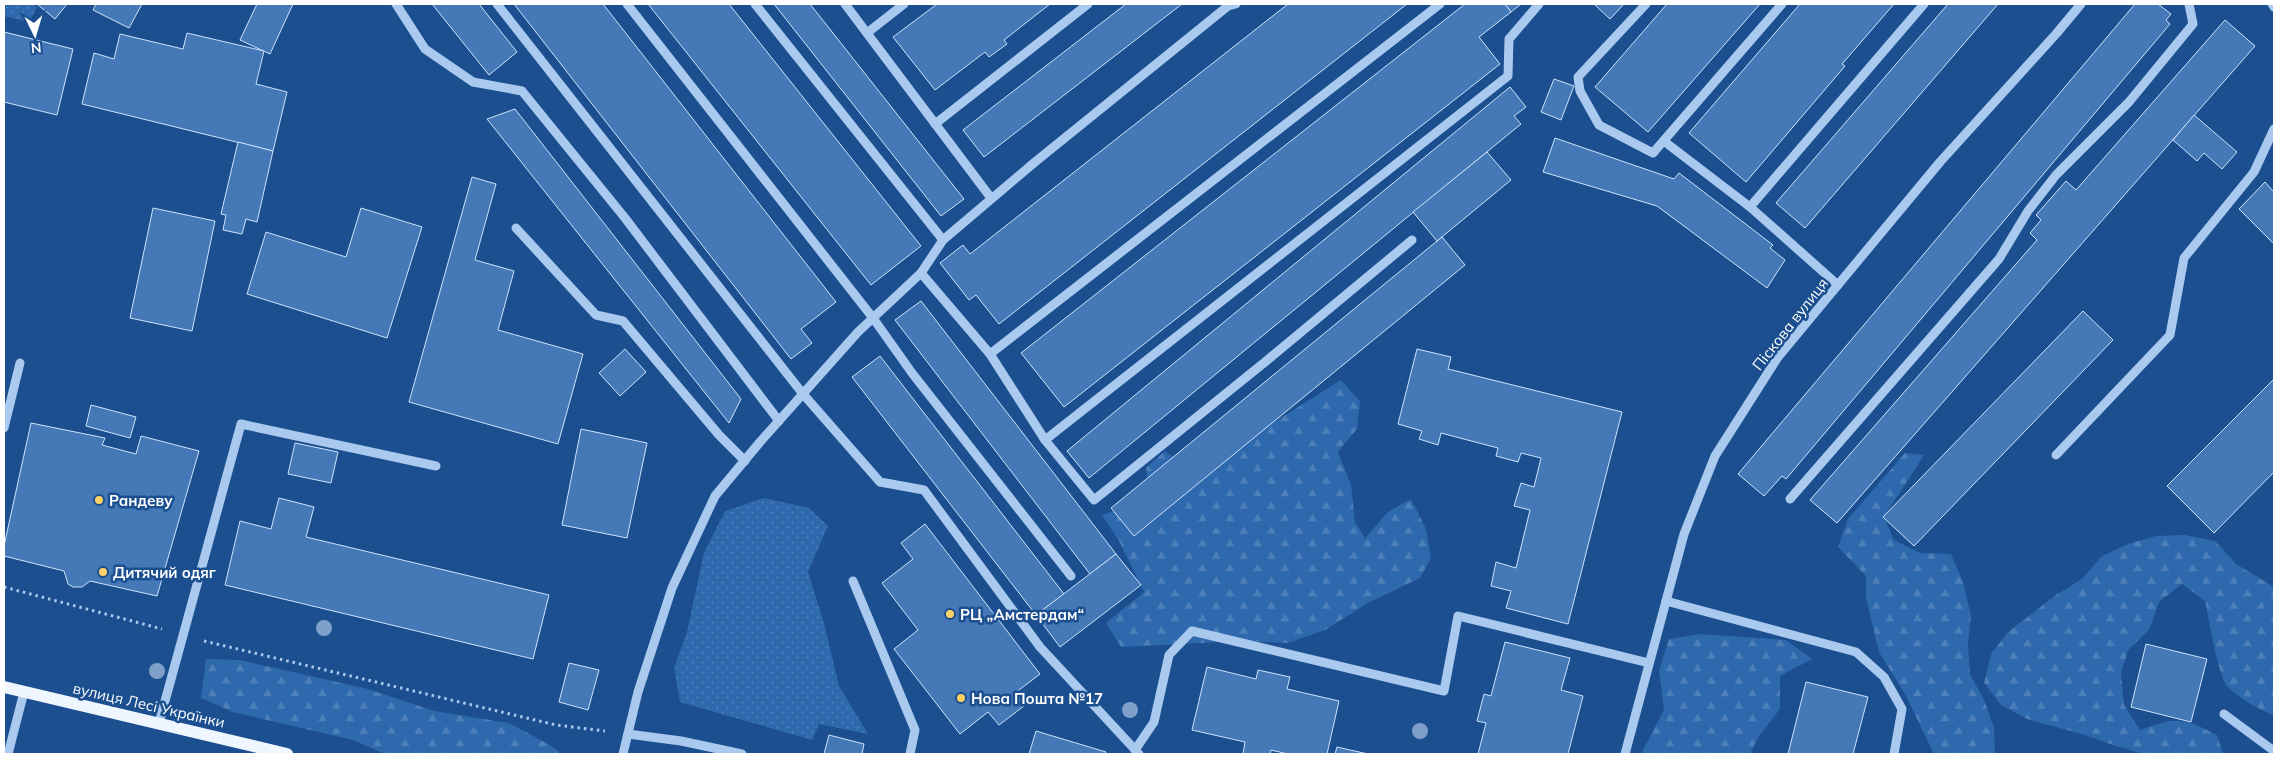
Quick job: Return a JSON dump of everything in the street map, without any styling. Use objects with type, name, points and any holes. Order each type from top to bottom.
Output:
[{"type":"main road","name":"вулиця Лесі Українки","points":[[4,687],[287,754]]},
{"type":"street","points":[[396,4],[425,49],[473,82],[522,91],[625,218],[779,421]]},
{"type":"street","points":[[497,4],[803,394],[880,482],[924,490],[1040,647],[1137,752],[1154,722],[1169,655],[1192,631],[1444,691],[1458,616],[1649,662]]},
{"type":"street","points":[[627,4],[873,318],[912,373],[1071,576]]},
{"type":"street","points":[[755,4],[943,240]]},
{"type":"street","points":[[845,4],[991,198]]},
{"type":"street","points":[[867,33],[904,4]]},
{"type":"street","points":[[935,124],[1088,4]]},
{"type":"street","points":[[990,354],[1440,4]]},
{"type":"street","points":[[1045,440],[1508,76],[1509,39],[1539,4]]},
{"type":"street","points":[[1646,4],[1578,77],[1580,91],[1599,125],[1654,153],[1782,4]]},
{"type":"street","points":[[1750,207],[1924,4]]},
{"type":"street","name":"Піскова вулиця","points":[[1625,754],[1684,534],[1715,456],[1778,356],[1940,162],[2081,4]]},
{"type":"street","points":[[1790,499],[1999,259],[2028,211],[2056,175],[2128,102],[2192,24],[2189,4]]},
{"type":"street","points":[[623,754],[638,692],[672,588],[715,496],[779,421],[873,318],[921,273],[943,240],[991,198],[1231,5]]},
{"type":"street","points":[[2056,455],[2170,335],[2184,258],[2254,172],[2274,129]]},
{"type":"street","points":[[1664,142],[1750,207],[1838,285]]},
{"type":"street","points":[[516,228],[596,315],[623,321],[719,435],[745,461]]},
{"type":"street","points":[[921,273],[990,354],[1045,440],[1094,500],[1412,240]]},
{"type":"street","points":[[4,428],[20,363]]},
{"type":"street","points":[[159,723],[241,424],[436,466]]},
{"type":"street","points":[[853,581],[915,730],[910,754]]},
{"type":"street","points":[[1666,601],[1856,652],[1884,677],[1902,709],[1894,754]]},
{"type":"street","points":[[8,754],[24,692]]},
{"type":"street","points":[[2224,714],[2274,751]]},
{"type":"street","points":[[628,734],[681,741],[742,754]]},
{"type":"path","points":[[4,587],[183,635],[556,725],[628,734]]},
{"type":"green space","points":[[4,4],[32,4],[37,7],[29,22],[4,16]]},
{"type":"green space","points":[[1341,380],[1360,401],[1357,429],[1338,452],[1351,485],[1355,522],[1365,538],[1388,512],[1411,499],[1426,529],[1431,558],[1420,578],[1366,604],[1325,630],[1288,643],[1239,641],[1121,647],[1106,623],[1144,592],[1119,541],[1102,515],[1151,499],[1146,468],[1165,451],[1186,467],[1227,452]]},
{"type":"green space","points":[[1905,453],[1924,455],[1884,517],[1894,540],[1920,553],[1951,554],[1963,582],[1971,616],[1968,644],[1970,674],[1984,700],[1994,727],[1995,754],[1934,754],[1905,694],[1879,652],[1866,598],[1866,576],[1838,547],[1848,519]]},
{"type":"green space","points":[[764,498],[809,508],[828,526],[808,572],[825,627],[839,686],[868,734],[819,724],[812,740],[680,702],[674,668],[687,632],[704,553],[725,511]]},
{"type":"green space","points":[[2185,535],[2215,541],[2236,564],[2274,587],[2274,716],[2244,700],[2228,687],[2217,660],[2205,601],[2182,584],[2159,602],[2149,630],[2128,650],[2121,673],[2124,705],[2140,730],[2171,721],[2187,722],[2217,735],[2223,754],[2143,754],[2027,719],[2001,705],[1984,683],[1991,654],[2008,632],[2056,595],[2082,579],[2102,556],[2128,544],[2156,536]]},
{"type":"green space","points":[[1699,634],[1786,640],[1812,659],[1780,676],[1780,709],[1759,736],[1750,754],[1641,754],[1664,710],[1659,671],[1669,639]]},
{"type":"green space","points":[[206,659],[240,660],[368,689],[434,711],[509,723],[550,745],[559,752],[557,754],[385,754],[353,740],[233,712],[201,698]]},
{"type":"building","points":[[37,4],[67,4],[55,19]]},
{"type":"building","points":[[96,4],[142,4],[129,28],[93,10]]},
{"type":"building","points":[[257,4],[293,4],[270,54],[240,40]]},
{"type":"building","points":[[432,4],[479,4],[517,52],[489,75]]},
{"type":"building","points":[[514,4],[603,4],[836,302],[801,329],[812,343],[791,359]]},
{"type":"building","points":[[648,4],[729,4],[921,246],[871,285]]},
{"type":"building","points":[[774,4],[810,4],[964,199],[941,216]]},
{"type":"building","points":[[937,4],[1050,4],[1004,40],[1007,44],[989,57],[985,52],[935,90],[893,37]]},
{"type":"building","points":[[1126,4],[1182,4],[984,157],[963,130]]},
{"type":"building","points":[[1288,4],[1407,4],[999,324],[976,295],[969,300],[940,263],[963,245],[970,254]]},
{"type":"building","points":[[1465,4],[1505,4],[1511,12],[1479,37],[1500,64],[1064,407],[1021,353]]},
{"type":"building","points":[[1505,4],[1521,4],[1511,12]]},
{"type":"building","points":[[1594,4],[1624,4],[1610,19]]},
{"type":"building","points":[[1667,4],[1760,4],[1648,132],[1595,87]]},
{"type":"building","points":[[1800,4],[1894,4],[1842,64],[1845,66],[1746,182],[1689,133]]},
{"type":"building","points":[[1948,4],[1998,4],[1805,228],[1776,203]]},
{"type":"building","points":[[2135,4],[2158,4],[2171,14],[2166,20],[2170,24],[1786,479],[1782,476],[1764,496],[1738,474]]},
{"type":"building","points":[[2225,20],[2255,46],[1837,523],[1810,500],[2037,240],[2030,233],[2041,220],[2036,215],[2066,181],[2076,190]]},
{"type":"building","points":[[4,32],[73,49],[57,115],[4,102]]},
{"type":"building","points":[[187,33],[264,51],[256,84],[287,92],[273,151],[82,104],[94,53],[114,59],[120,34],[183,49]]},
{"type":"building","points":[[1554,79],[1574,86],[1561,120],[1541,112]]},
{"type":"building","points":[[1510,87],[1526,107],[1514,116],[1521,124],[1089,478],[1067,451]]},
{"type":"building","points":[[515,109],[741,399],[729,423],[487,119]]},
{"type":"building","points":[[2194,115],[2237,152],[2222,169],[2204,153],[2197,161],[2173,140]]},
{"type":"building","points":[[1555,138],[1674,179],[1679,173],[1773,245],[1770,248],[1785,260],[1767,288],[1657,206],[1543,172]]},
{"type":"building","points":[[238,142],[273,151],[257,222],[246,219],[242,234],[223,230],[226,215],[221,214]]},
{"type":"building","points":[[1487,152],[1511,180],[1437,241],[1413,212]]},
{"type":"building","points":[[472,177],[496,184],[475,260],[514,271],[498,330],[583,354],[558,444],[409,402]]},
{"type":"building","points":[[2265,182],[2274,192],[2274,244],[2239,209]]},
{"type":"building","points":[[153,208],[215,221],[192,331],[130,318]]},
{"type":"building","points":[[361,208],[422,227],[387,338],[247,294],[266,232],[346,257]]},
{"type":"building","points":[[1442,237],[1465,265],[1134,536],[1111,508]]},
{"type":"building","points":[[921,301],[1116,554],[1090,574],[895,320]]},
{"type":"building","points":[[2083,311],[2113,340],[1914,546],[1883,517]]},
{"type":"building","points":[[625,349],[646,372],[620,396],[599,373]]},
{"type":"building","points":[[1417,349],[1451,357],[1448,369],[1622,412],[1568,624],[1506,608],[1511,591],[1491,586],[1496,562],[1516,568],[1530,510],[1514,506],[1521,483],[1534,487],[1541,458],[1521,453],[1518,462],[1496,456],[1498,448],[1441,433],[1438,445],[1419,439],[1422,431],[1398,424]]},
{"type":"building","points":[[880,356],[1064,594],[1036,615],[852,377]]},
{"type":"building","points":[[2274,379],[2274,472],[2214,533],[2167,486]]},
{"type":"building","points":[[91,405],[136,417],[130,438],[86,426]]},
{"type":"building","name":"Рандеву","points":[[31,423],[105,438],[102,445],[136,454],[141,436],[199,451],[157,596],[90,581],[82,587],[73,587],[68,584],[64,571],[4,556],[4,546]]},
{"type":"building","points":[[581,429],[647,443],[627,538],[562,525]]},
{"type":"building","points":[[295,443],[338,452],[331,483],[288,474]]},
{"type":"building","points":[[279,498],[314,507],[306,537],[549,595],[533,659],[225,585],[240,521],[271,529]]},
{"type":"building","name":"РЦ „Амстердам“","points":[[925,524],[1040,674],[1015,693],[1024,706],[999,725],[988,712],[960,734],[894,649],[918,630],[882,583],[913,559],[901,543]]},
{"type":"building","points":[[1116,554],[1141,585],[1060,647],[1036,615]]},
{"type":"building","points":[[1505,642],[1570,658],[1561,690],[1583,696],[1568,754],[1478,754],[1486,723],[1477,721],[1484,694],[1491,696]]},
{"type":"building","points":[[2146,644],[2207,659],[2191,722],[2131,707]]},
{"type":"building","points":[[569,663],[599,670],[588,710],[559,702]]},
{"type":"building","points":[[1207,667],[1256,679],[1258,670],[1290,677],[1287,689],[1339,701],[1327,754],[1288,754],[1271,750],[1270,754],[1243,754],[1245,742],[1192,730]]},
{"type":"building","points":[[1806,682],[1868,697],[1853,754],[1788,754]]},
{"type":"building","points":[[1036,731],[1106,752],[1105,754],[1029,754]]},
{"type":"building","points":[[829,735],[864,744],[862,754],[824,754]]},
{"type":"building","points":[[1337,747],[1368,754],[1335,754]]},
{"type":"place","name":"Рандеву","points":[[99,500]]},
{"type":"place","name":"Дитячий одяг","points":[[103,572]]},
{"type":"place","name":"РЦ „Амстердам“","points":[[950,614]]},
{"type":"place","name":"Нова Пошта №17","points":[[961,698]]}]
